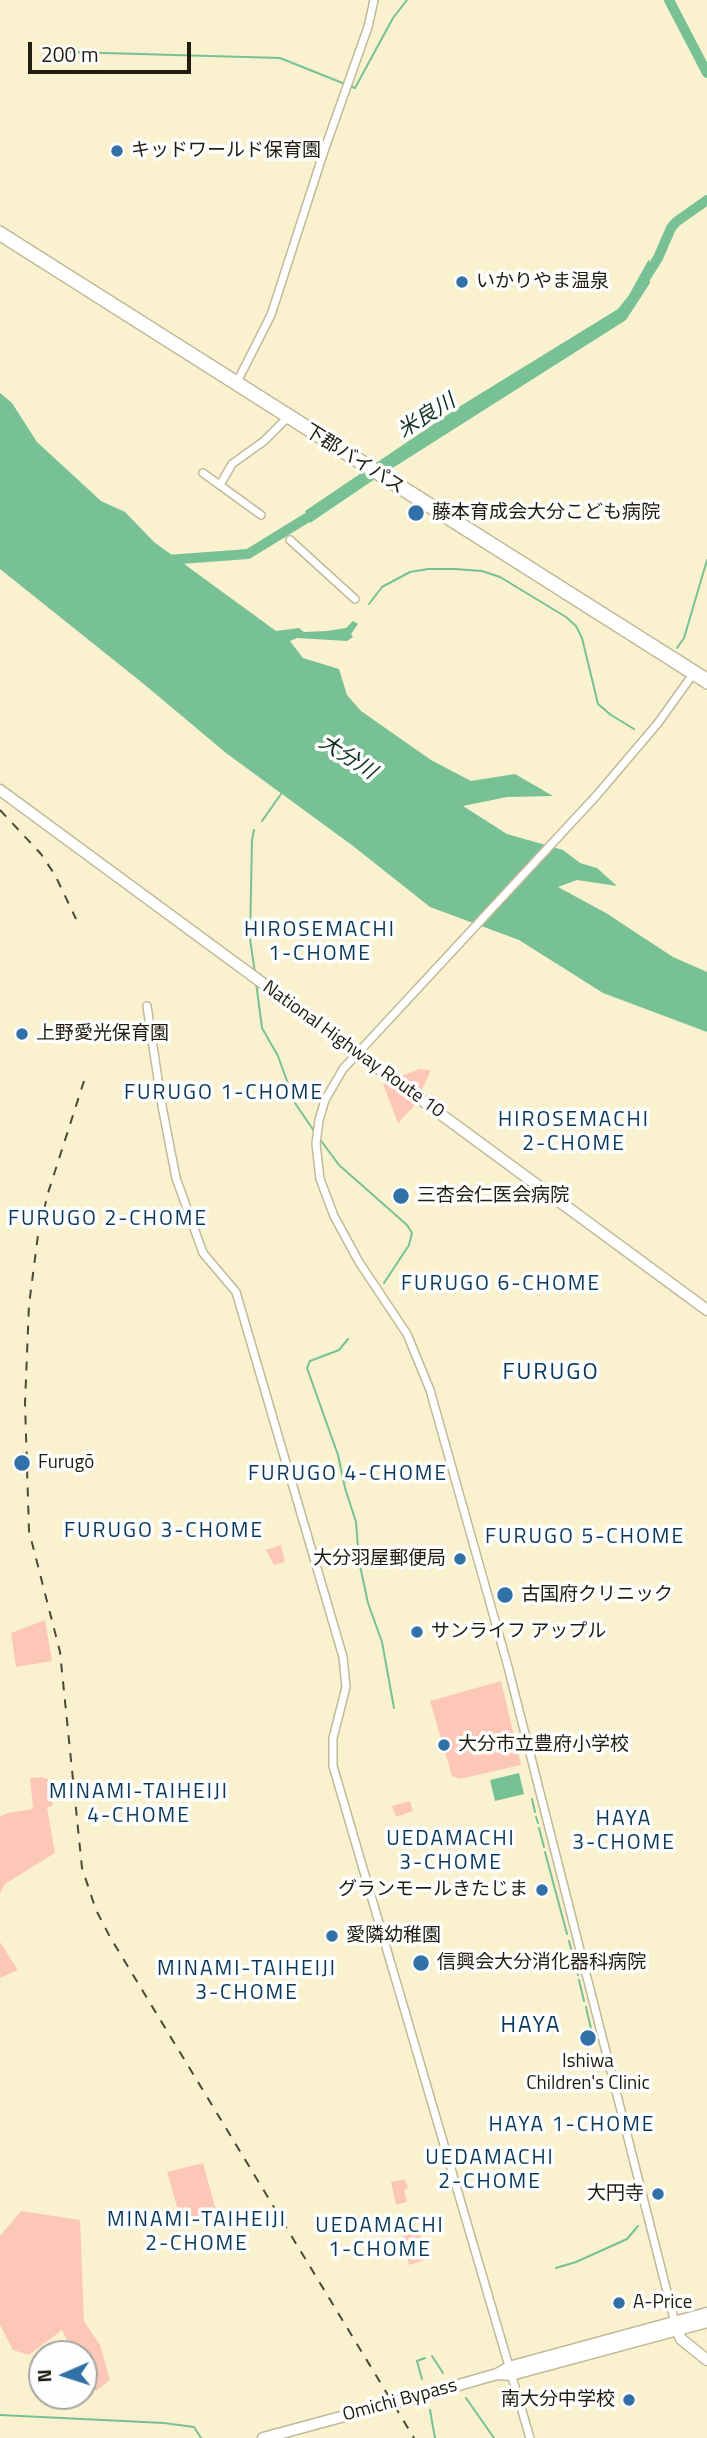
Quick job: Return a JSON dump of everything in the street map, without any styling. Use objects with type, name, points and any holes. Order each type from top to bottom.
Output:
[{"type":"highway","name":"National Highway Route 10","points":[[0,790],[707,1310]]},
{"type":"highway","name":"Omichi Bypass","points":[[676,2327],[707,2313]]},
{"type":"highway","name":"Omichi Bypass","points":[[263,2438],[676,2327],[707,2322]]},
{"type":"highway","points":[[676,2327],[681,2339],[707,2360]]},
{"type":"street","points":[[237,382],[271,315],[324,151],[368,27],[374,0]]},
{"type":"street","name":"下郡バイパス","points":[[0,230],[694,673]]},
{"type":"street","name":"下郡バイパス","points":[[0,237],[237,382]]},
{"type":"street","points":[[220,485],[233,463],[264,441],[289,415]]},
{"type":"street","points":[[202,473],[261,515]]},
{"type":"street","points":[[290,540],[355,599]]},
{"type":"street","points":[[694,673],[707,677]]},
{"type":"street","points":[[694,673],[707,685]]},
{"type":"street","points":[[676,2327],[510,1675],[430,1390],[410,1340],[359,1262],[330,1206],[318,1173],[317,1134],[322,1108],[331,1087],[357,1053],[594,798],[658,723],[694,673]]},
{"type":"street","points":[[147,1006],[176,1178],[203,1253],[236,1292],[343,1657],[346,1687],[333,1738],[333,1766],[530,2438]]},
{"type":"shaded area","points":[[419,1069],[431,1070],[421,1092],[399,1077]]},
{"type":"shaded area","points":[[388,1083],[416,1104],[398,1123],[383,1084]]},
{"type":"shaded area","points":[[281,1545],[285,1562],[274,1565],[266,1550]]},
{"type":"shaded area","points":[[45,1620],[52,1661],[16,1667],[11,1633]]},
{"type":"shaded area","points":[[501,1681],[521,1765],[460,1779],[452,1776],[430,1701]]},
{"type":"shaded area","points":[[30,1778],[48,1779],[53,1806],[47,1807],[55,1853],[5,1884],[0,1893],[0,1817],[7,1813],[33,1809]]},
{"type":"shaded area","points":[[410,1801],[413,1811],[396,1817],[392,1806]]},
{"type":"shaded area","points":[[0,1942],[18,1970],[0,1978]]},
{"type":"shaded area","points":[[203,2163],[217,2214],[182,2224],[167,2172]]},
{"type":"shaded area","points":[[405,2179],[408,2188],[404,2190],[407,2202],[396,2205],[391,2182]]},
{"type":"shaded area","points":[[21,2211],[80,2220],[84,2321],[97,2340],[67,2340],[62,2330],[49,2340],[28,2340],[28,2355],[13,2350],[0,2325],[0,2236]]},
{"type":"shaded area","points":[[419,2229],[428,2259],[409,2265],[402,2233]]},
{"type":"shaded area","points":[[98,2342],[100,2345],[110,2380],[98,2389]]},
{"type":"water","points":[[649,259],[650,283],[626,320],[310,523],[305,511],[462,405],[618,309]]},
{"type":"water","name":"大分川","points":[[0,393],[12,403],[37,442],[101,501],[125,512],[154,542],[276,631],[299,628],[304,632],[327,631],[346,628],[353,621],[358,624],[351,634],[353,637],[347,641],[297,638],[290,641],[303,658],[339,669],[347,695],[361,711],[431,760],[471,781],[515,774],[553,796],[507,797],[463,806],[507,834],[563,850],[580,863],[597,868],[617,886],[577,880],[558,887],[606,913],[673,957],[707,972],[707,1032],[603,993],[519,940],[430,907],[353,846],[226,753],[0,569]]},
{"type":"water","points":[[519,1773],[524,1794],[495,1801],[490,1780]]},
{"type":"waterway","points":[[350,86],[355,88],[393,18],[407,0]]},
{"type":"waterway","name":"米良川","points":[[669,0],[707,73]]},
{"type":"waterway","points":[[69,52],[280,58],[345,84]]},
{"type":"waterway","name":"米良川","points":[[644,280],[658,258],[671,228],[707,200]]},
{"type":"waterway","name":"米良川","points":[[167,560],[248,554],[318,511]]},
{"type":"waterway","points":[[677,648],[684,638],[707,560]]},
{"type":"waterway","points":[[369,604],[382,587],[410,572],[455,569],[482,571],[500,577],[566,617],[576,626],[582,638],[598,704],[634,729]]},
{"type":"waterway","points":[[262,821],[281,794]]},
{"type":"waterway","points":[[254,830],[250,939],[255,973]]},
{"type":"waterway","points":[[256,982],[262,1028],[278,1056],[295,1103],[314,1131]]},
{"type":"waterway","points":[[319,1138],[339,1165],[407,1225],[412,1233],[409,1245],[384,1283]]},
{"type":"waterway","points":[[348,1339],[339,1350],[310,1361],[307,1368],[338,1455],[356,1522],[359,1561],[368,1603],[382,1642],[394,1708]]},
{"type":"waterway","points":[[532,1799],[535,1812]]},
{"type":"waterway","points":[[536,1817],[538,1823]]},
{"type":"waterway","points":[[539,1828],[544,1847]]},
{"type":"waterway","points":[[545,1852],[567,1934]]},
{"type":"waterway","points":[[569,1941],[578,1975]]},
{"type":"waterway","points":[[579,1980],[584,2001]]},
{"type":"waterway","points":[[586,2007],[591,2029]]},
{"type":"waterway","points":[[556,2268],[627,2239],[638,2226]]},
{"type":"waterway","points":[[432,2356],[443,2373]]},
{"type":"waterway","points":[[422,2379],[417,2361],[425,2358]]},
{"type":"waterway","points":[[466,2398],[494,2438]]},
{"type":"waterway","points":[[430,2410],[435,2438]]},
{"type":"waterway","points":[[0,2415],[164,2423],[194,2427],[201,2438]]},
{"type":"railway","points":[[0,810],[41,854],[55,875],[76,919]]},
{"type":"railway","points":[[84,1081],[48,1193],[38,1235],[29,1305],[25,1403],[29,1531],[60,1652],[82,1868],[96,1910],[110,1937],[414,2438]]},
{"type":"place","name":"キッドワールド保育園","points":[[117,151]]},
{"type":"place","name":"いかりやま温泉","points":[[462,282]]},
{"type":"place","name":"藤本育成会大分こども病院","points":[[416,513]]},
{"type":"place","name":"上野愛光保育園","points":[[22,1034]]},
{"type":"place","name":"三杏会仁医会病院","points":[[401,1196]]},
{"type":"place","name":"Furugō","points":[[22,1463]]},
{"type":"place","name":"大分羽屋郵便局","points":[[460,1559]]},
{"type":"place","name":"古国府クリニック","points":[[505,1595]]},
{"type":"place","name":"サンライフ アップル","points":[[417,1632]]},
{"type":"place","name":"大分市立豊府小学校","points":[[444,1745]]},
{"type":"place","name":"グランモールきたじま","points":[[542,1890]]},
{"type":"place","name":"愛隣幼稚園","points":[[332,1936]]},
{"type":"place","name":"信興会大分消化器科病院","points":[[421,1963]]},
{"type":"place","name":"Ishiwa Children's Clinic","points":[[588,2038]]},
{"type":"place","name":"大円寺","points":[[658,2194]]},
{"type":"place","name":"A-Price","points":[[619,2303]]},
{"type":"place","name":"南大分中学校","points":[[629,2400]]},
{"type":"district","name":"HIROSEMACHI 1-CHOME","points":[[320,943]]},
{"type":"district","name":"FURUGO 1-CHOME","points":[[224,1094]]},
{"type":"district","name":"HIROSEMACHI 2-CHOME","points":[[574,1133]]},
{"type":"district","name":"FURUGO 2-CHOME","points":[[108,1220]]},
{"type":"district","name":"FURUGO 6-CHOME","points":[[501,1285]]},
{"type":"district","name":"FURUGO","points":[[551,1373]]},
{"type":"district","name":"FURUGO 4-CHOME","points":[[348,1475]]},
{"type":"district","name":"FURUGO 3-CHOME","points":[[164,1532]]},
{"type":"district","name":"FURUGO 5-CHOME","points":[[585,1538]]},
{"type":"district","name":"MINAMI-TAIHEIJI 4-CHOME","points":[[139,1805]]},
{"type":"district","name":"HAYA 3-CHOME","points":[[624,1832]]},
{"type":"district","name":"UEDAMACHI 3-CHOME","points":[[451,1852]]},
{"type":"district","name":"MINAMI-TAIHEIJI 3-CHOME","points":[[247,1982]]},
{"type":"district","name":"HAYA","points":[[531,2026]]},
{"type":"district","name":"HAYA 1-CHOME","points":[[572,2126]]},
{"type":"district","name":"UEDAMACHI 2-CHOME","points":[[490,2171]]},
{"type":"district","name":"MINAMI-TAIHEIJI 2-CHOME","points":[[197,2233]]},
{"type":"district","name":"UEDAMACHI 1-CHOME","points":[[380,2239]]}]
